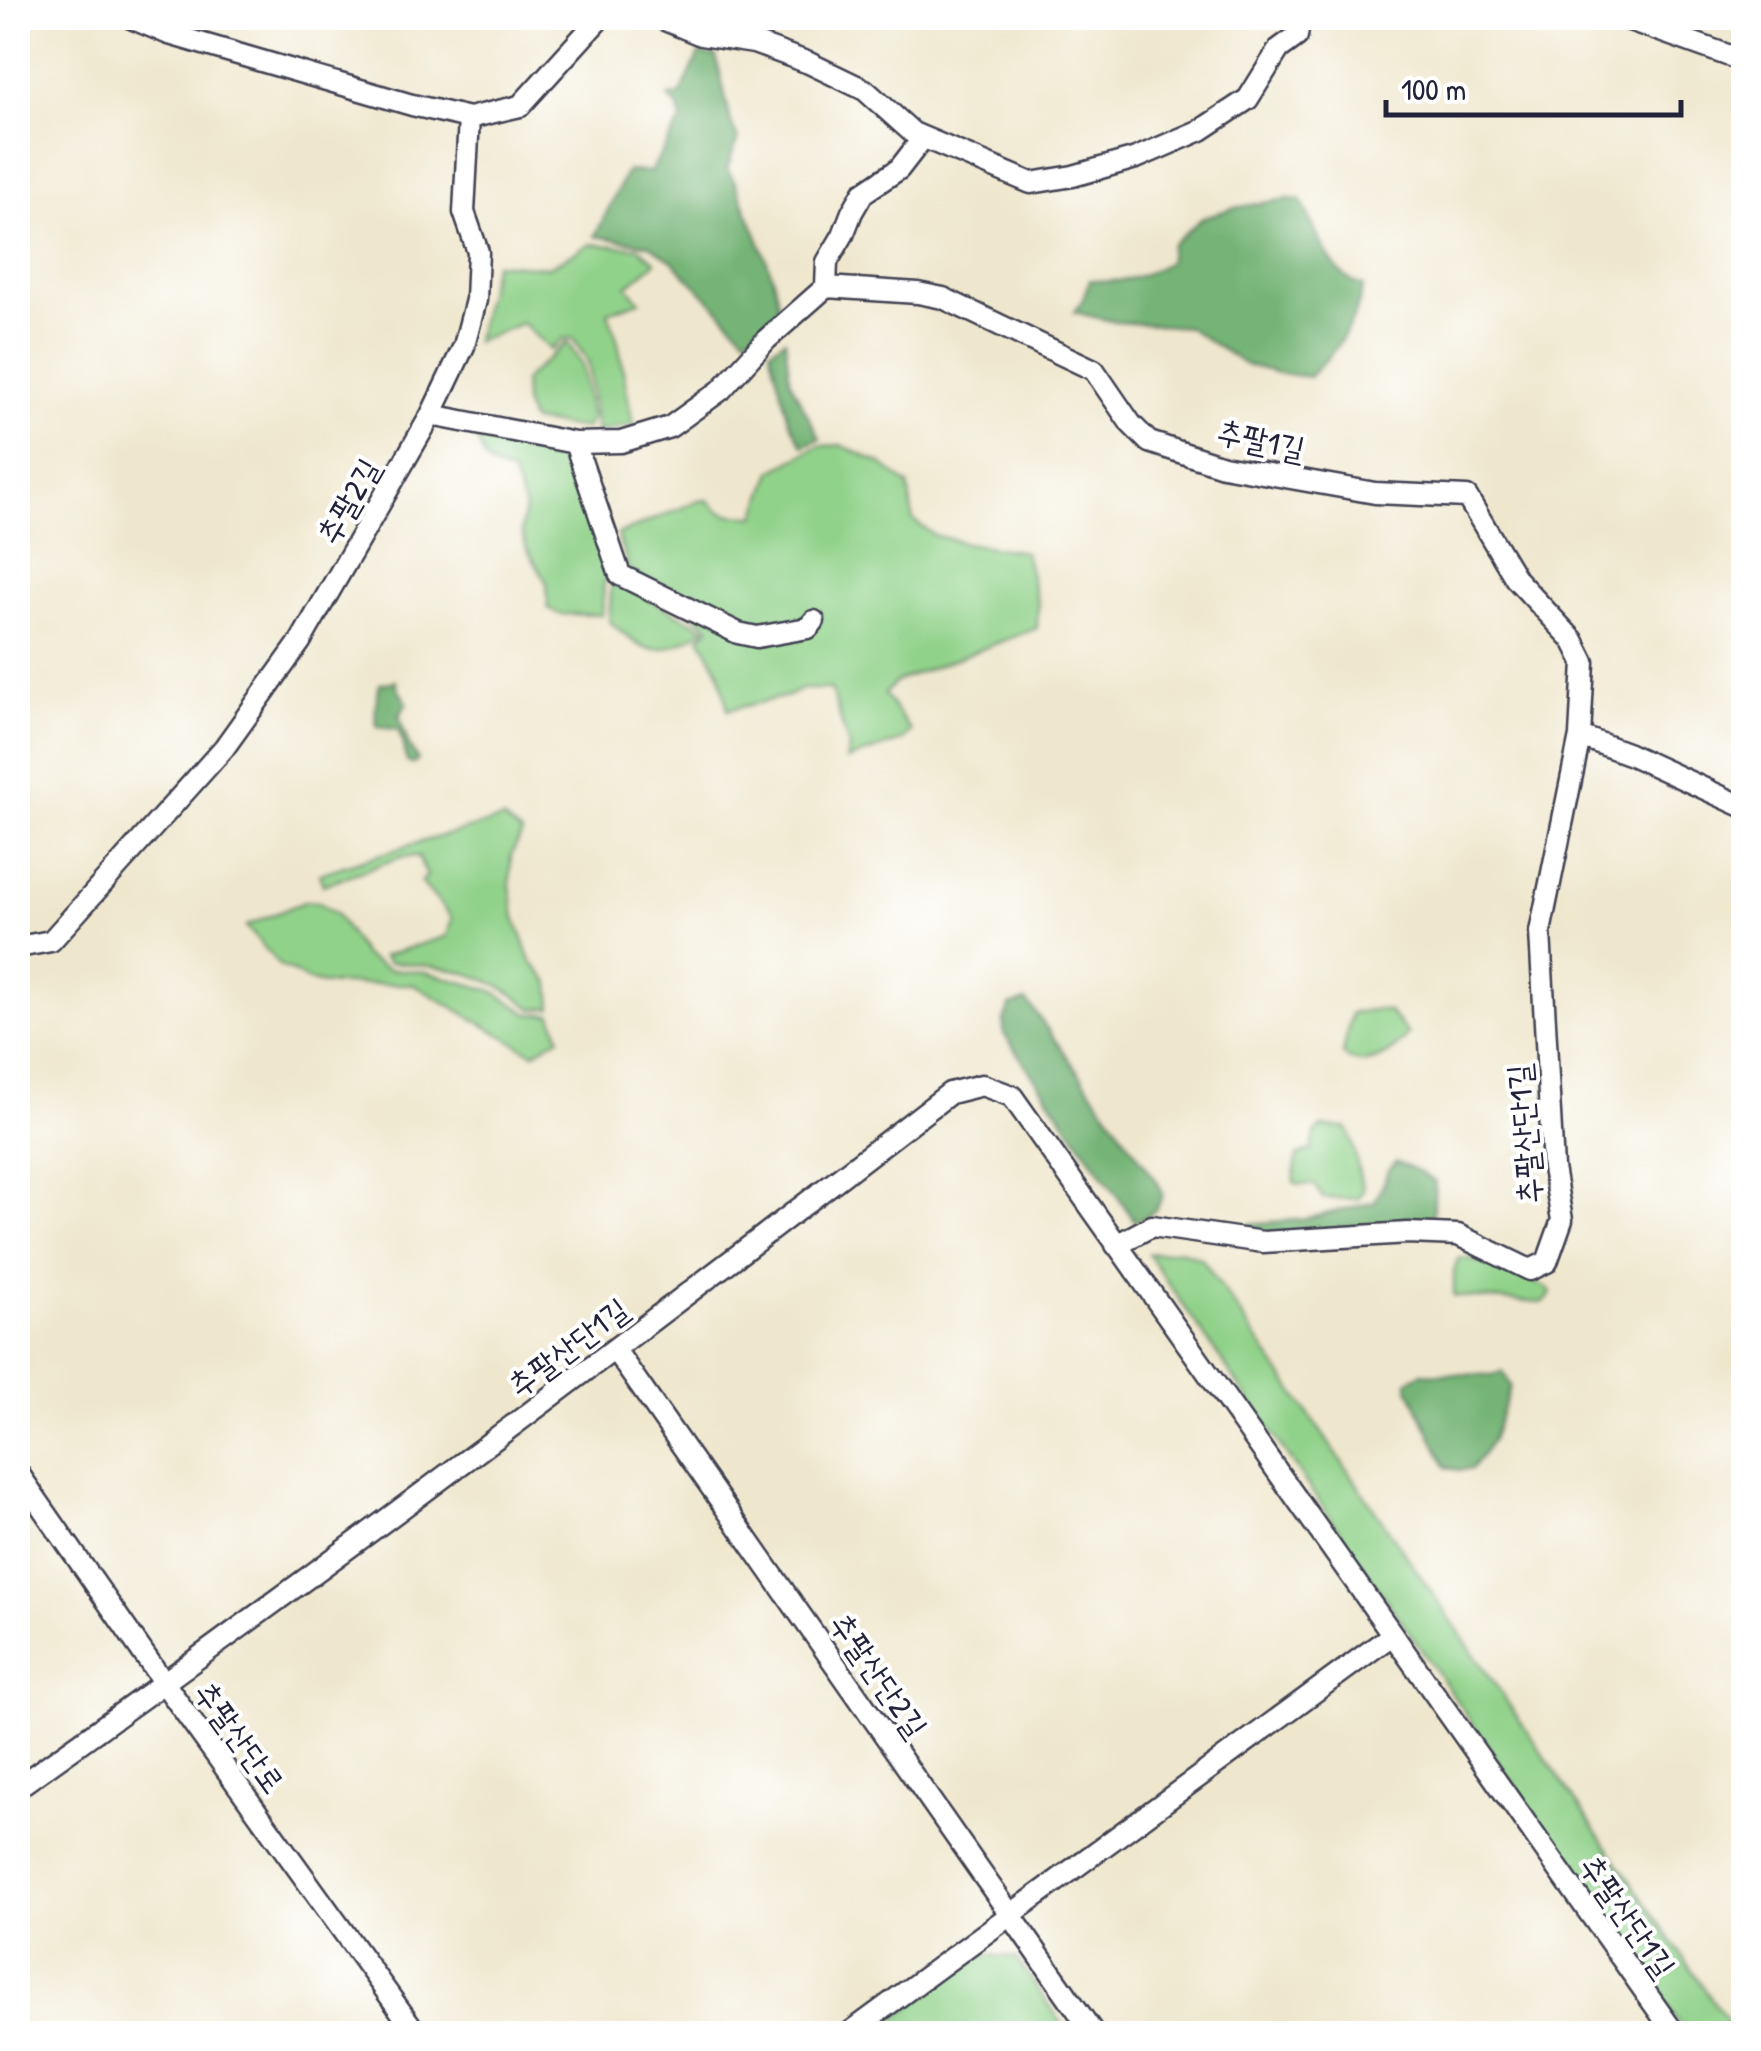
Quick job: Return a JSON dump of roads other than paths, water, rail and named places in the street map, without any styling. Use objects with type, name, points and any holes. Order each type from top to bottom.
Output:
[{"type":"street","points":[[131,18],[169,34],[469,118],[520,106],[600,18]]},
{"type":"street","points":[[660,18],[701,35],[754,44],[810,63],[865,90],[912,133],[1031,183],[1136,158],[1201,130],[1248,99],[1279,49],[1297,36],[1300,18]]},
{"type":"street","points":[[1624,18],[1744,60]]},
{"type":"street","name":"추팔2길","points":[[18,947],[51,940],[224,748],[300,642],[431,416],[464,346],[476,300],[478,252],[464,212],[469,118]]},
{"type":"street","points":[[431,416],[575,443],[621,442],[670,427],[721,390],[767,339],[826,286],[827,262],[863,194],[899,168],[924,138]]},
{"type":"street","name":"추팔1길","points":[[826,286],[942,298],[1094,370],[1131,424],[1149,442],[1224,466],[1375,493],[1466,496],[1516,579],[1573,640],[1584,662],[1580,736]]},
{"type":"street","points":[[575,443],[620,575],[738,634],[757,637],[808,628],[814,621]]},
{"type":"street","points":[[1580,736],[1744,806]]},
{"type":"street","name":"추팔산단1길","points":[[1116,1245],[1152,1226],[1263,1242],[1408,1233],[1458,1234],[1530,1270],[1548,1262],[1562,1220],[1553,1168],[1540,932],[1580,736]]},
{"type":"street","name":"추팔산단1길","points":[[18,1787],[164,1684],[615,1350],[950,1093],[982,1084],[1012,1096],[1675,2034]]},
{"type":"street","name":"추팔산단2길","points":[[615,1350],[1094,2034]]},
{"type":"street","name":"추팔산단로","points":[[18,1473],[164,1684],[417,2034]]},
{"type":"street","points":[[848,2034],[1392,1634]]}]
